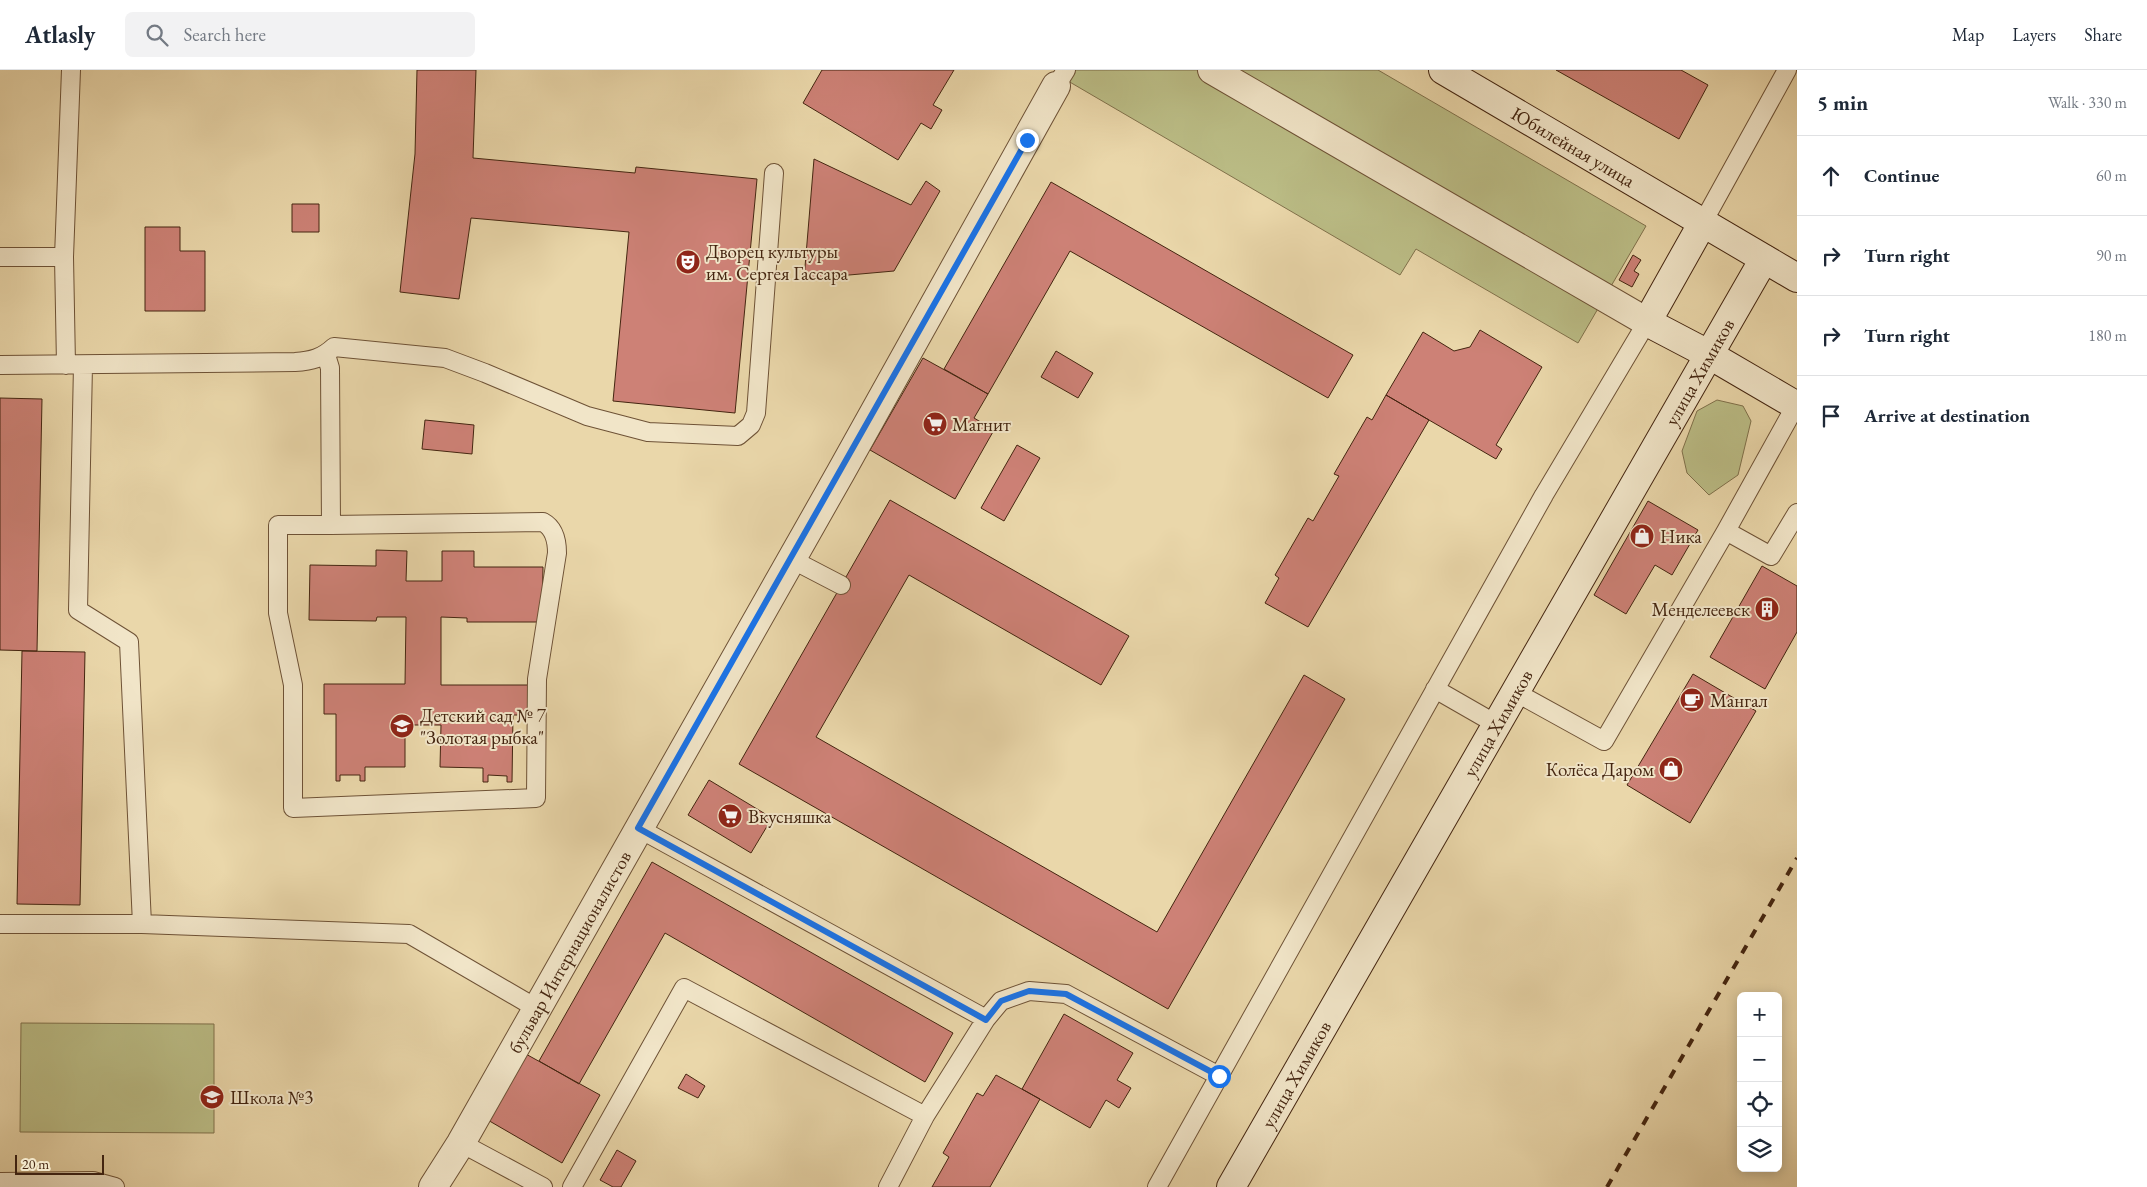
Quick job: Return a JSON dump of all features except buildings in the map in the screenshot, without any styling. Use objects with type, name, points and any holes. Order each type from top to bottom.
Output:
[{"type":"street","points":[[1212,70],[1647,322],[1708,354],[1796,405]]},
{"type":"street","name":"Юбилейная улица","points":[[1443,70],[1702,224],[1797,278]]},
{"type":"street","name":"бульвар Интернационалистов","points":[[432,1187],[461,1143],[1061,78]]},
{"type":"street","points":[[1647,322],[1702,224]]},
{"type":"street","name":"улица Химиков","points":[[1231,1187],[1764,259]]},
{"type":"lane","points":[[71,70],[64,257],[74,365],[78,610],[129,642],[142,924]]},
{"type":"lane","points":[[1702,224],[1787,70]]},
{"type":"lane","points":[[0,364],[74,365],[295,362],[312,361],[326,355],[334,347],[445,358],[485,372],[587,416],[648,432],[738,436],[751,425],[756,413],[774,173]]},
{"type":"lane","points":[[0,257],[64,257]]},
{"type":"lane","points":[[1156,1187],[1544,495],[1647,322]]},
{"type":"lane","points":[[326,355],[330,368],[331,525]]},
{"type":"lane","points":[[1515,692],[1604,741],[1726,531],[1796,405]]},
{"type":"lane","points":[[1726,531],[1771,556],[1797,514]]},
{"type":"lane","points":[[543,522],[550,526],[557,542],[557,553],[537,679],[536,798],[293,808],[294,685],[278,612],[278,525],[331,525],[543,522]]},
{"type":"lane","points":[[791,559],[841,585]]},
{"type":"lane","points":[[1435,689],[1496,724]]},
{"type":"lane","points":[[638,828],[986,1020]]},
{"type":"lane","points":[[0,924],[142,924],[409,934],[536,1008]]},
{"type":"lane","points":[[572,1187],[684,988],[925,1116]]},
{"type":"lane","points":[[888,1187],[925,1116],[986,1020],[1001,1001],[1029,991],[1066,994],[1219,1076]]},
{"type":"lane","points":[[461,1143],[543,1187]]},
{"type":"lane","points":[[0,1182],[93,1181],[115,1187]]},
{"type":"green space","points":[[1074,70],[1378,70],[1646,226],[1578,343],[1416,249],[1400,275],[1068,81]]},
{"type":"green space","points":[[1717,400],[1743,406],[1751,421],[1738,475],[1709,495],[1687,473],[1682,451],[1697,411]]},
{"type":"green space","points":[[21,1023],[214,1024],[214,1133],[20,1132]]},
{"type":"railway","points":[[1607,1187],[1797,858]]},
{"type":"place","name":"Дворец культуры им. Сергея Гассара","points":[[688,262]]},
{"type":"place","name":"Магнит","points":[[935,424]]},
{"type":"place","name":"Ника","points":[[1642,536]]},
{"type":"place","name":"Менделеевск","points":[[1767,609]]},
{"type":"place","name":"Мангал","points":[[1692,700]]},
{"type":"place","name":"Детский сад № 7 \"Золотая рыбка\"","points":[[402,726]]},
{"type":"place","name":"Колёса Даром","points":[[1671,769]]},
{"type":"place","name":"Вкусняшка","points":[[730,816]]},
{"type":"place","name":"Школа №3","points":[[212,1097]]},
{"type":"route","points":[[1027,140],[638,828],[986,1020],[1001,1001],[1029,991],[1066,994],[1219,1076]]}]
